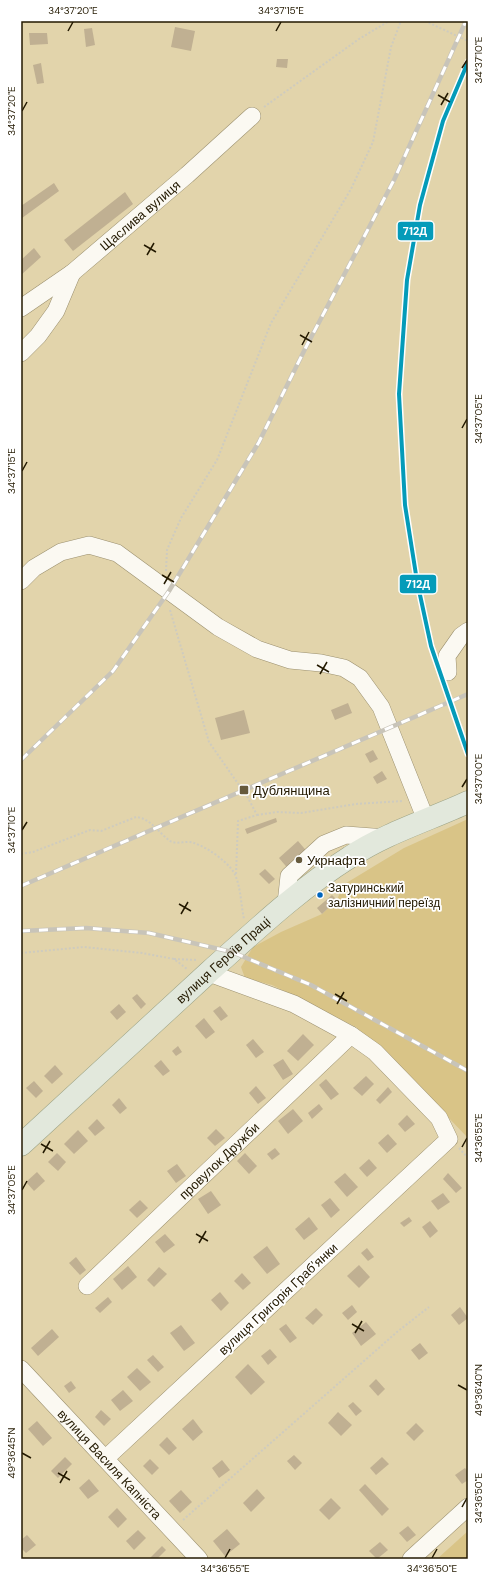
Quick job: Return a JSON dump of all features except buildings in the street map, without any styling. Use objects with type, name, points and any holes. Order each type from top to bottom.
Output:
[{"type":"main road","name":"вулиця Героїв Праці","points":[[21,1146],[203,971],[322,875],[352,856],[386,838],[422,810],[459,806]]},
{"type":"street","name":"Щаслива вулиця","points":[[21,308],[72,273],[187,175],[252,116]]},
{"type":"street","points":[[21,353],[38,336],[56,311],[72,273]]},
{"type":"street","points":[[21,581],[34,568],[61,552],[89,545],[117,553],[218,627],[258,649],[290,660],[320,663],[344,668],[360,678],[380,707],[422,810]]},
{"type":"street","points":[[448,672],[447,656],[461,636],[468,631]]},
{"type":"street","points":[[203,971],[294,1004],[351,1035]]},
{"type":"street","name":"вулиця Григорія Грабʼянки","points":[[106,1458],[449,1139],[438,1118],[376,1052],[351,1035]]},
{"type":"street","name":"провулок Дружби","points":[[87,1286],[351,1035]]},
{"type":"street","name":"вулиця Василя Капніста","points":[[21,1369],[106,1458],[171,1530],[200,1559]]},
{"type":"street","points":[[412,1559],[468,1507]]},
{"type":"path","points":[[252,116],[359,39],[390,21]]},
{"type":"path","points":[[257,815],[248,798],[209,742],[165,588],[167,550],[181,518],[217,460],[271,323],[351,189],[373,142],[391,47],[401,21]]},
{"type":"path","points":[[425,21],[468,41]]},
{"type":"path","points":[[242,925],[244,920],[236,875],[238,821],[257,815],[277,812],[301,813],[356,804],[422,810]]},
{"type":"path","points":[[21,854],[33,852],[90,830],[101,831],[136,818],[140,818],[151,824],[172,842],[194,842],[221,857],[236,875]]},
{"type":"path","points":[[21,953],[84,947],[142,953],[174,959],[203,971]]},
{"type":"path","points":[[174,959],[190,970],[203,971]]},
{"type":"path","points":[[171,1530],[429,1306]]},
{"type":"shaded area","points":[[468,819],[468,1138],[421,1089],[356,1027],[272,985],[245,978],[241,967],[253,947],[281,932],[322,914],[337,900],[343,885],[404,848]]},
{"type":"shaded area","points":[[468,1531],[468,1559],[437,1559]]},
{"type":"railway","points":[[21,760],[113,671],[169,591],[259,442],[306,347],[394,180],[466,21]]},
{"type":"railway","points":[[21,886],[468,694]]},
{"type":"railway","points":[[21,931],[86,928],[149,933],[232,952],[311,985],[468,1071]]},
{"type":"transit line","name":"712Д","points":[[468,62],[443,121],[420,205],[407,280],[399,394],[405,505],[417,581],[431,646],[468,754]]},
{"type":"place","name":"Дублянщина","points":[[244,790]]},
{"type":"place","name":"Укрнафта","points":[[299,860]]},
{"type":"place","name":"Затуринський залізничний переїзд","points":[[320,895]]}]
